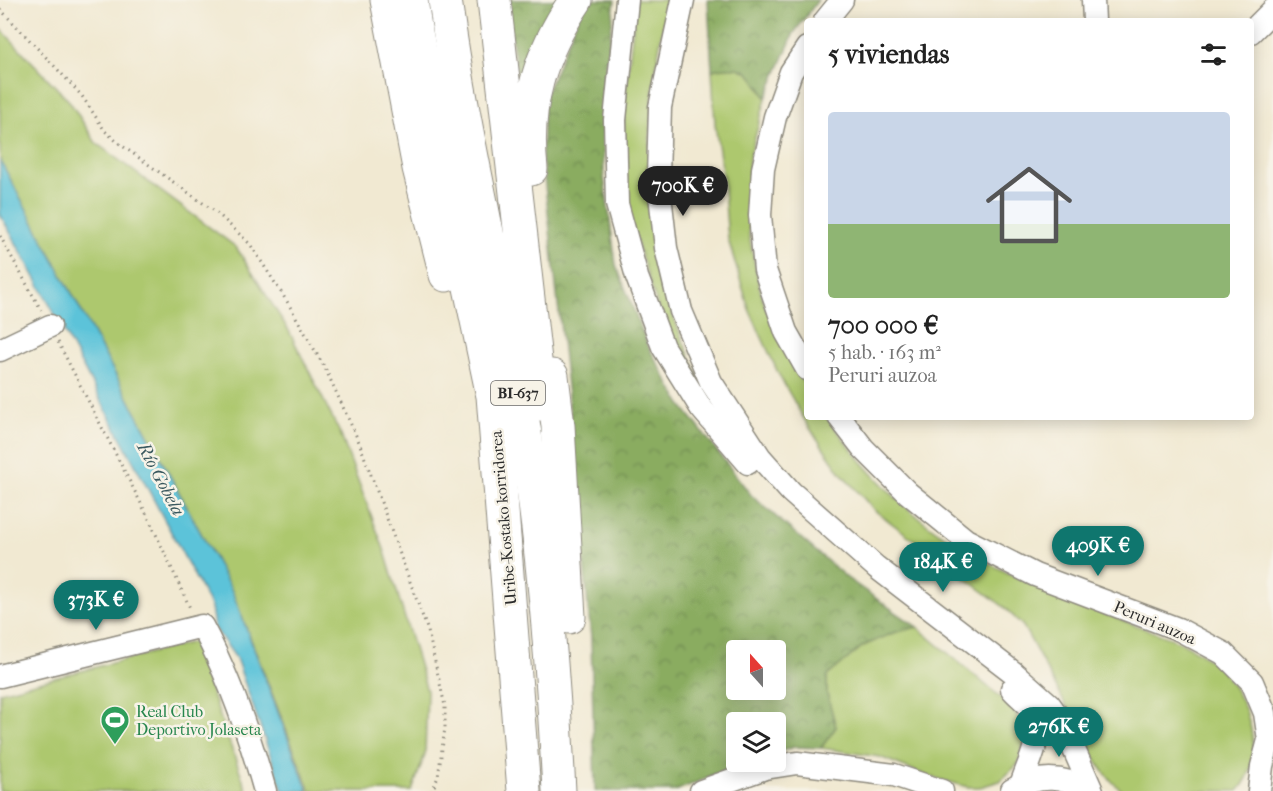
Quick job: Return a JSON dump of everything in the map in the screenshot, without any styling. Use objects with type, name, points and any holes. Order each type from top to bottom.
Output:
[{"type":"highway","points":[[371,0],[387,77],[419,168]]},
{"type":"highway","points":[[387,0],[419,168],[501,516]]},
{"type":"highway","name":"Uribe-Kostako korridorea","points":[[411,0],[493,396],[524,791]]},
{"type":"highway","name":"Uribe-Kostako korridorea","points":[[445,0],[456,75],[525,433],[550,632],[558,791]]},
{"type":"highway","points":[[494,0],[575,724]]},
{"type":"highway","points":[[572,791],[575,724],[558,426],[529,133],[534,88],[542,63],[552,39],[576,0]]},
{"type":"street","points":[[683,0],[660,107],[658,177],[666,248],[681,311],[711,382],[760,457],[791,492],[876,567],[1014,673],[1050,704],[1062,722],[1092,791]]},
{"type":"street","points":[[827,18],[842,0]]},
{"type":"street","points":[[1093,0],[1094,18]]},
{"type":"street","points":[[627,4],[615,120],[617,204],[637,277],[663,347],[701,408],[760,477],[868,575],[1000,676],[1033,711],[1037,730],[1035,747],[1016,788]]},
{"type":"street","points":[[1254,29],[1273,9]]},
{"type":"street","points":[[804,52],[791,72],[775,117],[763,169],[760,215],[765,270],[786,332],[804,364]]},
{"type":"street","points":[[0,350],[50,326]]},
{"type":"street","name":"Peruri auzoa","points":[[841,420],[862,448],[908,493],[966,540],[1035,575],[1178,629],[1223,653],[1252,682],[1265,713],[1269,740],[1262,766]]},
{"type":"street","points":[[0,676],[202,626],[216,652],[249,736],[265,791]]},
{"type":"street","points":[[701,791],[765,768],[797,763],[894,775],[942,791]]},
{"type":"street","points":[[1250,791],[1262,766]]},
{"type":"street","points":[[1259,791],[1262,766]]},
{"type":"street","points":[[847,768],[897,791]]},
{"type":"street","points":[[1016,788],[1039,779],[1058,778],[1076,782],[1092,791]]},
{"type":"path","points":[[0,9],[82,96],[105,131],[121,146],[217,213],[250,244],[288,303],[326,370],[359,442],[428,631],[445,706],[445,729],[438,777],[432,791]]},
{"type":"path","points":[[0,236],[50,326],[149,519],[192,611],[187,630]]},
{"type":"green space","points":[[506,0],[563,0],[529,55],[518,81]]},
{"type":"green space","points":[[590,0],[615,0],[602,98],[604,177],[616,265],[648,346],[680,403],[751,495],[847,578],[917,627],[893,633],[863,646],[827,676],[827,694],[836,727],[821,748],[794,747],[786,750],[786,712],[726,712],[726,771],[675,791],[595,791],[591,638],[569,404],[542,158],[544,98],[580,13]]},
{"type":"green space","points":[[636,0],[669,0],[655,74],[651,112],[649,150],[653,225],[668,299],[680,335],[705,393],[668,339],[625,205],[624,109]]},
{"type":"green space","points":[[708,0],[818,0],[794,33],[766,98],[746,71],[733,67],[712,70]]},
{"type":"green space","points":[[0,28],[70,102],[96,143],[236,247],[288,329],[340,433],[385,552],[427,691],[425,754],[412,791],[310,791],[232,591],[0,160]]},
{"type":"green space","points":[[734,66],[751,74],[766,98],[749,159],[749,236],[762,298],[784,350],[804,382],[804,419],[779,375],[749,309],[728,239],[723,178],[715,124],[712,70]]},
{"type":"green space","points":[[805,420],[828,420],[895,497],[926,523],[960,546],[1031,584],[1183,643],[1213,662],[1228,678],[1237,693],[1250,726],[1253,744],[1252,761],[1247,777],[1238,791],[1123,791],[1118,787],[1091,752],[1023,626],[1004,607],[874,510],[841,473]]},
{"type":"green space","points":[[917,627],[1006,702],[1023,724],[1024,743],[1018,764],[1000,781],[980,787],[968,787],[928,776],[880,757],[821,748],[836,727],[827,694],[827,676],[863,646],[893,633]]},
{"type":"green space","name":"Real Club Deportivo Jolaseta","points":[[193,642],[247,791],[0,791],[0,692]]},
{"type":"water","name":"Río Gobela","points":[[0,160],[232,591],[308,791],[283,791],[236,658],[214,627],[211,607],[0,214]]},
{"type":"place","name":"Real Club Deportivo Jolaseta","points":[[115,746]]}]
